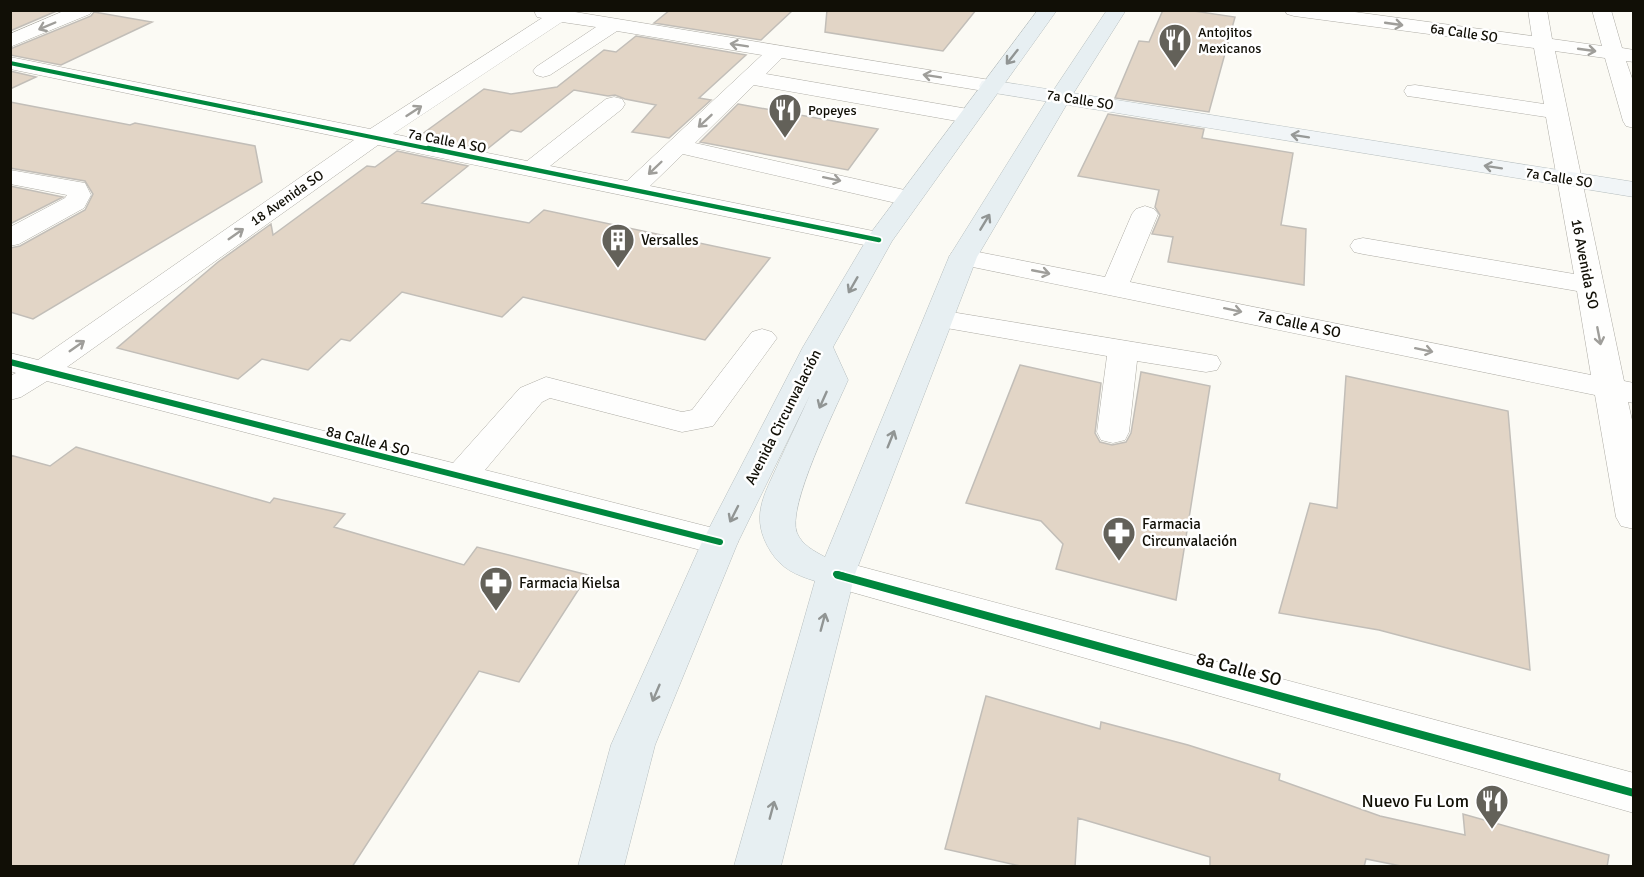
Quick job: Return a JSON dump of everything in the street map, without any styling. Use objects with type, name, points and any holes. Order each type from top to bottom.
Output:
[{"type":"highway","name":"Avenida Circunvalación","points":[[601,867],[633,745],[720,542],[818,347],[879,240],[1048,10]]},
{"type":"highway","points":[[758,867],[836,574],[963,257],[1060,97],[1117,10]]},
{"type":"highway","points":[[818,347],[832,380],[780,499],[778,534],[792,555],[810,566],[836,574]]},
{"type":"main road","name":"7a Calle SO","points":[[990,86],[1634,190]]},
{"type":"street","points":[[10,41],[83,10]]},
{"type":"street","name":"7a Calle SO","points":[[526,10],[563,13],[612,25],[990,86]]},
{"type":"street","name":"6a Calle SO","points":[[1294,10],[1624,55]]},
{"type":"street","name":"16 Avenida SO","points":[[1537,10],[1589,285],[1621,390],[1634,517]]},
{"type":"street","points":[[1601,10],[1624,55],[1634,121]]},
{"type":"street","name":"18 Avenida SO","points":[[10,390],[42,370],[372,138],[563,13]]},
{"type":"street","points":[[543,71],[612,25]]},
{"type":"street","points":[[632,190],[778,51]]},
{"type":"street","name":"7a Calle A SO","points":[[10,63],[879,240]]},
{"type":"street","points":[[751,78],[968,116]]},
{"type":"street","points":[[1415,91],[1556,112]]},
{"type":"street","points":[[530,170],[614,104]]},
{"type":"street","points":[[678,146],[909,198]]},
{"type":"street","points":[[10,177],[76,188],[80,195],[75,203],[10,238]]},
{"type":"street","points":[[1115,286],[1145,214]]},
{"type":"street","points":[[1363,246],[1589,285]]},
{"type":"street","name":"7a Calle A SO","points":[[963,257],[1621,390]]},
{"type":"street","points":[[939,319],[1206,363]]},
{"type":"street","points":[[460,477],[531,395],[546,387],[682,422],[702,419],[762,338]]},
{"type":"street","points":[[1113,432],[1123,349]]},
{"type":"street","name":"8a Calle A SO","points":[[10,362],[720,542]]},
{"type":"street","name":"8a Calle SO","points":[[836,574],[1634,793]]},
{"type":"building","points":[[10,10],[59,10],[10,31]]},
{"type":"building","points":[[670,10],[793,10],[761,40],[654,23]]},
{"type":"building","points":[[827,10],[976,10],[943,51],[825,32]]},
{"type":"building","points":[[1163,10],[1187,10],[1235,17],[1209,112],[1115,98],[1139,41],[1149,42]]},
{"type":"building","points":[[94,12],[152,22],[61,65],[10,55],[10,49],[91,16]]},
{"type":"building","points":[[636,36],[746,55],[699,98],[711,100],[669,138],[632,132],[656,105],[615,95],[608,96],[574,90],[521,132],[511,130],[486,150],[418,137],[484,89],[511,94],[557,87],[604,50],[616,52]]},
{"type":"building","points":[[10,71],[36,77],[10,89]]},
{"type":"building","points":[[10,102],[255,146],[262,182],[33,319],[10,312],[10,248],[20,246],[85,210],[93,194],[85,181],[10,168]]},
{"type":"building","name":"Popeyes","points":[[738,104],[878,129],[848,170],[700,142]]},
{"type":"building","points":[[1108,114],[1204,129],[1202,138],[1293,153],[1281,225],[1306,229],[1304,285],[1168,262],[1173,237],[1152,234],[1160,215],[1155,207],[1159,190],[1078,176]]},
{"type":"building","points":[[397,151],[468,166],[422,203],[529,223],[544,210],[770,258],[705,340],[523,297],[502,317],[402,292],[350,341],[341,339],[308,370],[262,359],[238,379],[117,348],[218,262],[271,224],[273,235],[367,166],[375,167]]},
{"type":"building","points":[[10,186],[63,197],[10,224]]},
{"type":"building","points":[[1020,365],[1101,383],[1095,433],[1100,442],[1112,445],[1126,442],[1131,433],[1141,372],[1210,386],[1176,600],[1056,569],[1063,544],[1041,521],[966,503]]},
{"type":"building","points":[[1346,376],[1508,411],[1530,670],[1379,630],[1279,613],[1310,503],[1337,508]]},
{"type":"building","points":[[76,447],[270,503],[274,498],[345,514],[334,527],[464,565],[477,547],[588,575],[519,682],[479,671],[352,867],[10,867],[10,455],[50,466]]},
{"type":"building","points":[[986,696],[1100,729],[1101,722],[1188,745],[1280,774],[1279,780],[1380,816],[1465,835],[1463,814],[1609,855],[1607,867],[1406,867],[1366,859],[1364,867],[1210,867],[1210,857],[1078,818],[1075,867],[1025,867],[945,849]]},
{"type":"cycle path","points":[[10,63],[879,240]]},
{"type":"cycle path","points":[[10,362],[720,542]]},
{"type":"cycle path","points":[[836,574],[1634,793]]},
{"type":"place","name":"Antojitos Mexicanos","points":[[1175,69]]},
{"type":"place","name":"Popeyes","points":[[785,139]]},
{"type":"place","name":"Versalles","points":[[618,269]]},
{"type":"place","name":"Farmacia Circunvalación","points":[[1119,562]]},
{"type":"place","name":"Farmacia Kielsa","points":[[496,612]]},
{"type":"place","name":"Nuevo Fu Lom","points":[[1492,830]]}]
